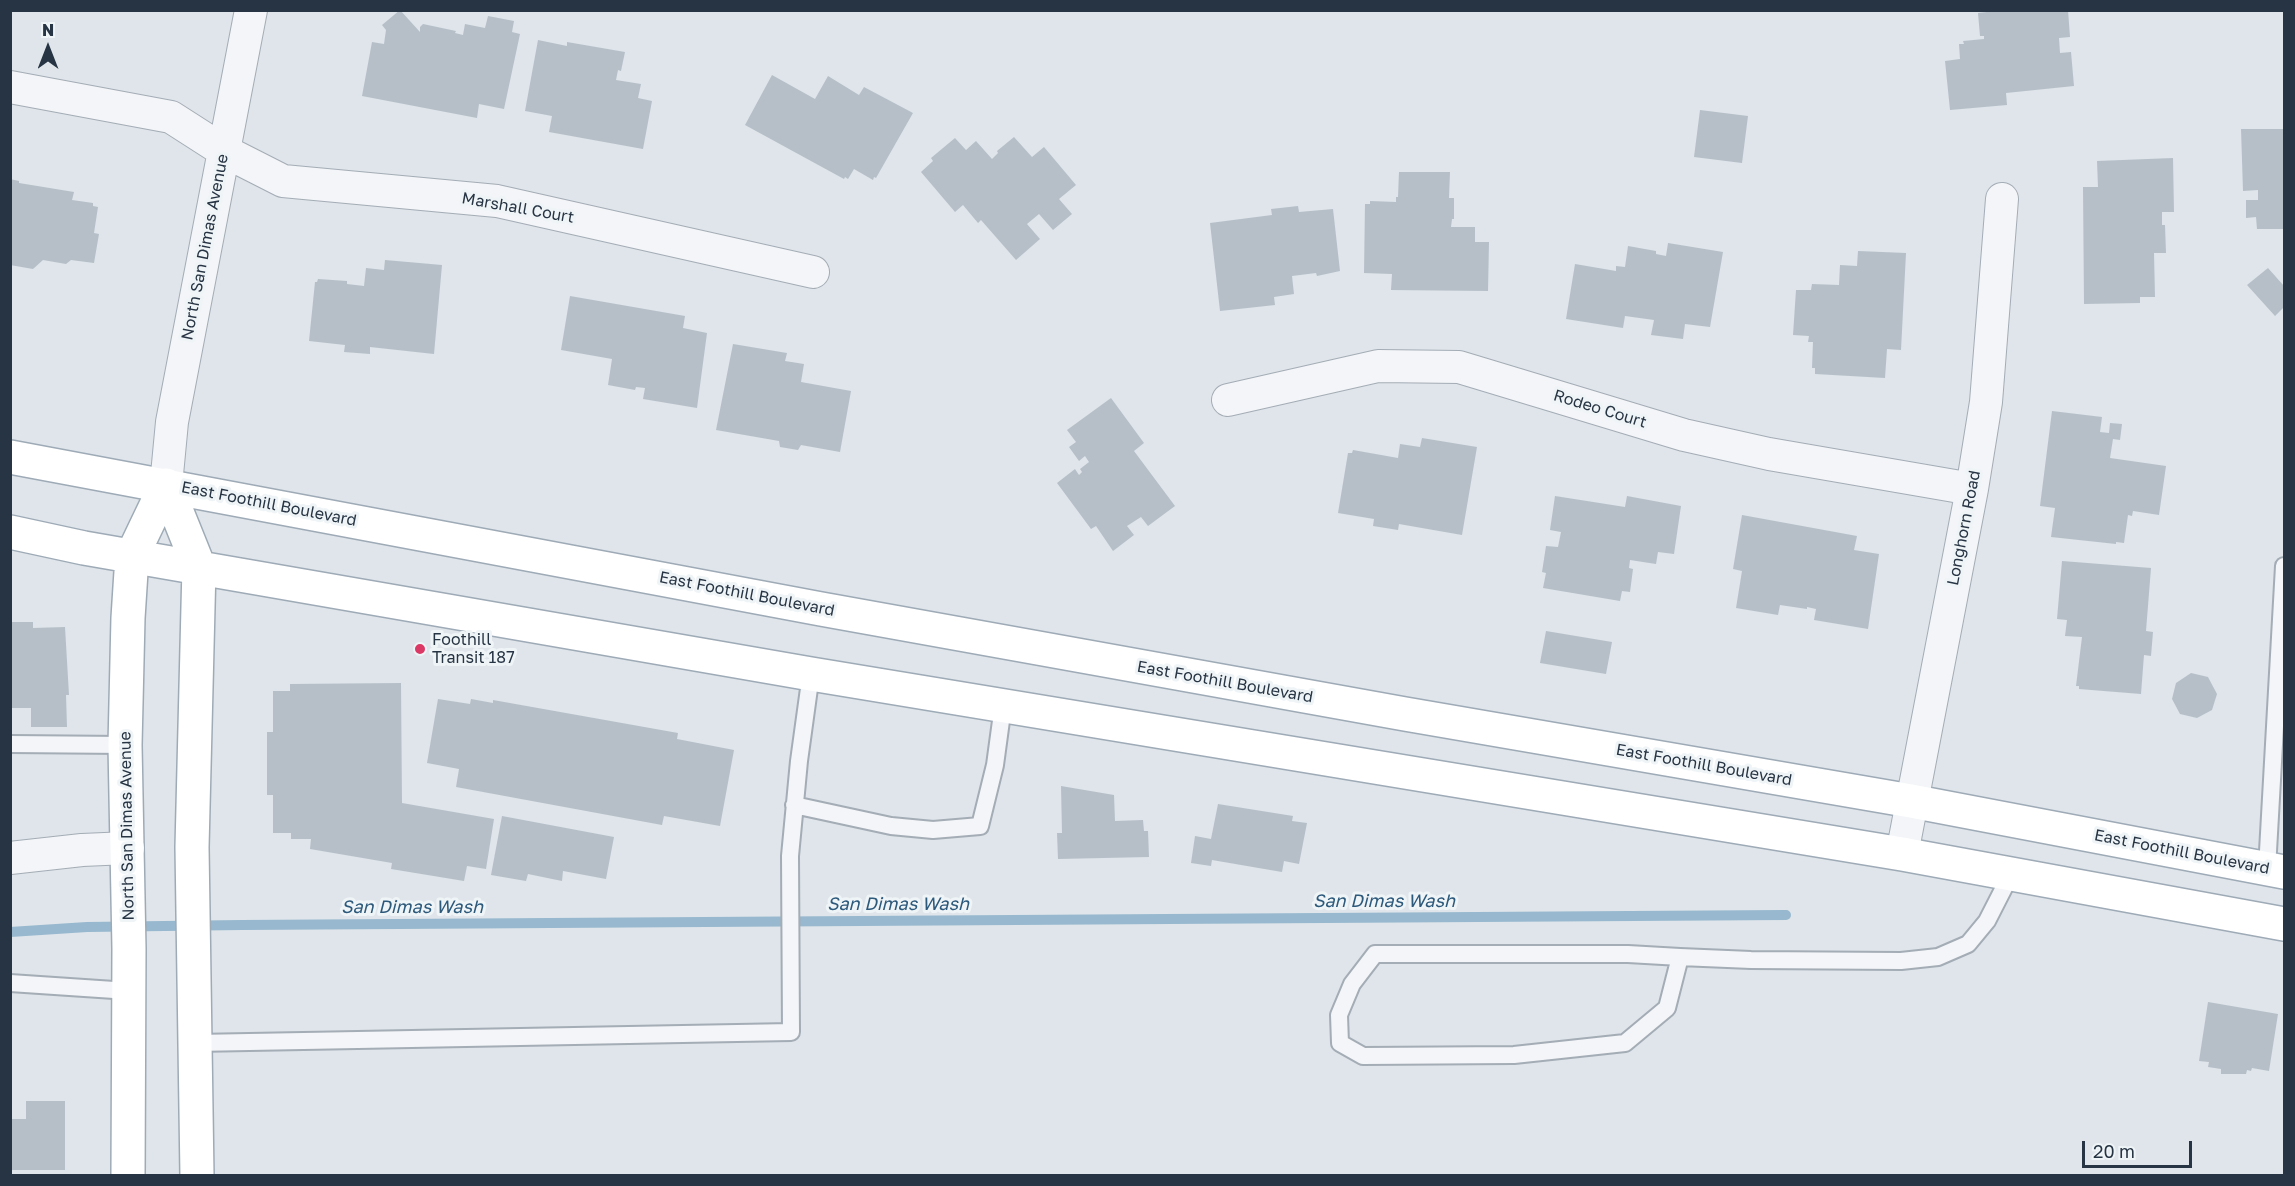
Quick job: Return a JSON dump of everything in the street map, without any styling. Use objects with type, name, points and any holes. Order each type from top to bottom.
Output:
[{"type":"main road","name":"East Foothill Boulevard","points":[[10,457],[1090,657],[1911,801],[2276,870]]},
{"type":"main road","name":"North San Dimas Avenue","points":[[128,1176],[129,896],[125,745],[128,618],[132,556],[166,485]]},
{"type":"main road","name":"North San Dimas Avenue","points":[[166,485],[200,567],[196,636],[193,893],[197,1176]]},
{"type":"main road","points":[[10,532],[132,556],[811,674],[1902,854],[2284,924]]},
{"type":"street","name":"North San Dimas Avenue","points":[[166,485],[172,422],[251,10]]},
{"type":"street","name":"Marshall Court","points":[[10,87],[171,117],[224,150],[283,182],[497,201],[813,272]]},
{"type":"street","name":"Longhorn Road","points":[[1902,854],[1972,489],[1986,402],[2002,199]]},
{"type":"street","name":"Rodeo Court","points":[[1228,400],[1378,366],[1460,367],[1684,435],[1769,454],[1972,489]]},
{"type":"street","points":[[10,858],[82,850],[128,848]]},
{"type":"lane","points":[[2276,870],[2284,566]]},
{"type":"lane","points":[[195,1043],[791,1032],[790,856],[811,674]]},
{"type":"lane","points":[[794,806],[891,826],[933,830],[980,826],[994,765],[1003,706]]},
{"type":"lane","points":[[10,744],[125,745]]},
{"type":"lane","points":[[1680,957],[1667,1008],[1624,1043],[1514,1055],[1363,1056],[1340,1043],[1339,1016],[1352,984],[1375,954],[1628,954],[1751,960],[1901,962],[1938,957],[1968,944],[1988,921],[2011,874]]},
{"type":"lane","points":[[10,983],[129,991]]},
{"type":"building","points":[[400,10],[420,32],[423,24],[456,31],[455,33],[463,35],[465,24],[485,28],[488,16],[514,21],[512,32],[520,34],[504,109],[479,104],[477,118],[362,96],[372,42],[384,44],[386,30],[382,25]]},
{"type":"building","points":[[2036,10],[2036,12],[2068,10],[2070,37],[2059,38],[2060,53],[2071,52],[2074,86],[2006,93],[2007,105],[1950,110],[1945,61],[1960,59],[1959,44],[1964,44],[1963,41],[1984,39],[1984,36],[1980,36],[1978,13]]},
{"type":"building","points":[[538,40],[567,46],[567,42],[625,52],[621,71],[618,70],[616,80],[641,84],[638,98],[652,101],[643,149],[549,132],[552,116],[525,111]]},
{"type":"building","points":[[772,75],[815,99],[828,76],[859,95],[864,87],[913,113],[876,178],[874,177],[873,180],[854,169],[848,179],[845,177],[844,179],[745,125]]},
{"type":"building","points":[[1700,110],[1748,116],[1742,163],[1694,157]]},
{"type":"building","points":[[2241,129],[2284,129],[2284,229],[2257,229],[2256,217],[2246,218],[2246,200],[2258,200],[2258,190],[2243,191]]},
{"type":"building","points":[[1014,137],[1032,157],[1044,147],[1076,185],[1059,199],[1072,214],[1053,230],[1039,214],[1027,224],[1040,239],[1016,260],[981,220],[978,223],[963,205],[955,212],[921,172],[933,161],[931,158],[955,138],[966,150],[976,141],[992,159],[998,153],[997,151]]},
{"type":"building","points":[[2173,158],[2174,212],[2162,212],[2166,253],[2154,253],[2155,297],[2140,297],[2140,303],[2084,304],[2083,187],[2098,187],[2097,161]]},
{"type":"building","points":[[1399,172],[1450,172],[1449,198],[1454,198],[1454,219],[1452,219],[1451,227],[1475,227],[1475,242],[1489,242],[1488,291],[1391,290],[1392,274],[1364,273],[1365,204],[1370,204],[1370,201],[1396,202]]},
{"type":"building","points":[[10,179],[19,181],[19,183],[74,192],[72,200],[93,203],[93,206],[98,207],[94,233],[99,234],[94,263],[71,260],[66,264],[43,260],[33,269],[10,265]]},
{"type":"building","points":[[1298,206],[1299,212],[1333,209],[1340,271],[1317,276],[1316,273],[1292,276],[1294,294],[1274,297],[1275,305],[1220,311],[1210,223],[1272,215],[1271,209]]},
{"type":"building","points":[[1668,243],[1723,252],[1710,327],[1685,324],[1683,339],[1651,335],[1654,320],[1625,316],[1623,328],[1566,319],[1575,264],[1616,271],[1616,266],[1625,267],[1628,246],[1656,251],[1656,254],[1666,256]]},
{"type":"building","points":[[1858,251],[1906,253],[1901,350],[1887,349],[1885,378],[1815,374],[1815,368],[1812,368],[1813,342],[1808,342],[1809,336],[1793,335],[1796,290],[1811,290],[1812,284],[1839,285],[1840,265],[1857,266]]},
{"type":"building","points":[[385,260],[442,265],[434,354],[370,347],[370,354],[344,352],[345,345],[309,341],[315,282],[318,279],[347,281],[347,284],[364,286],[366,268],[384,270]]},
{"type":"building","points":[[2268,268],[2284,286],[2284,307],[2275,316],[2247,285]]},
{"type":"building","points":[[570,296],[685,316],[683,328],[707,333],[697,408],[643,399],[645,388],[636,387],[635,390],[608,385],[612,359],[561,350]]},
{"type":"building","points":[[733,344],[787,353],[785,361],[804,364],[801,382],[851,391],[840,452],[801,445],[798,450],[780,447],[779,441],[716,430]]},
{"type":"building","points":[[1111,398],[1144,443],[1134,451],[1175,506],[1148,526],[1141,517],[1127,526],[1134,535],[1113,551],[1096,526],[1091,529],[1057,483],[1075,469],[1079,475],[1082,472],[1080,469],[1089,462],[1085,456],[1079,461],[1069,447],[1076,442],[1067,430]]},
{"type":"building","points":[[2052,411],[2102,417],[2100,432],[2109,433],[2110,423],[2122,424],[2120,440],[2113,439],[2110,458],[2166,466],[2159,515],[2133,511],[2132,516],[2128,515],[2124,543],[2051,537],[2055,508],[2040,506]]},
{"type":"building","points":[[1422,438],[1477,447],[1462,535],[1399,524],[1398,530],[1373,526],[1374,519],[1338,513],[1348,453],[1352,453],[1353,450],[1398,458],[1400,444],[1420,447]]},
{"type":"building","points":[[1555,496],[1625,507],[1627,496],[1681,506],[1674,554],[1658,552],[1656,564],[1630,560],[1629,568],[1633,569],[1630,592],[1622,591],[1620,601],[1543,588],[1546,573],[1542,572],[1546,546],[1558,547],[1561,532],[1550,530]]},
{"type":"building","points":[[1742,515],[1857,536],[1854,550],[1879,554],[1868,629],[1814,620],[1816,609],[1807,607],[1807,609],[1780,605],[1778,615],[1736,608],[1742,571],[1733,569]]},
{"type":"building","points":[[2062,561],[2151,568],[2146,631],[2153,632],[2151,656],[2144,655],[2141,694],[2079,689],[2079,686],[2076,686],[2082,637],[2065,636],[2067,620],[2057,619]]},
{"type":"building","points":[[10,622],[33,622],[33,628],[65,627],[69,695],[66,695],[67,727],[31,727],[31,708],[10,708]]},
{"type":"building","points":[[1546,631],[1612,642],[1606,674],[1540,663]]},
{"type":"building","points":[[2191,673],[2208,677],[2217,694],[2212,710],[2197,718],[2180,714],[2172,699],[2176,683]]},
{"type":"building","points":[[401,683],[402,803],[494,819],[486,869],[467,866],[464,881],[391,869],[392,863],[310,849],[311,839],[291,839],[291,833],[273,833],[273,795],[267,795],[267,732],[273,732],[273,691],[290,691],[290,684]]},
{"type":"building","points":[[438,699],[470,704],[471,699],[493,703],[493,700],[678,733],[677,739],[734,750],[720,826],[664,816],[662,825],[456,787],[459,769],[427,763]]},
{"type":"building","points":[[1061,786],[1114,795],[1115,821],[1143,820],[1144,831],[1148,831],[1149,857],[1058,859],[1057,833],[1062,833]]},
{"type":"building","points":[[1218,804],[1293,816],[1292,821],[1307,823],[1299,864],[1284,861],[1282,872],[1212,860],[1211,866],[1191,863],[1195,836],[1211,839]]},
{"type":"building","points":[[502,816],[614,837],[606,879],[563,871],[562,881],[528,874],[526,881],[491,875]]},
{"type":"building","points":[[2208,1002],[2278,1014],[2269,1071],[2252,1068],[2251,1071],[2247,1070],[2246,1074],[2221,1074],[2221,1069],[2208,1067],[2209,1062],[2199,1061]]},
{"type":"building","points":[[26,1101],[65,1101],[65,1170],[10,1170],[10,1119],[26,1119]]},
{"type":"waterway","name":"San Dimas Wash","points":[[10,932],[87,927],[242,925],[1786,915]]},
{"type":"place","name":"Foothill Transit 187","points":[[420,649]]}]
